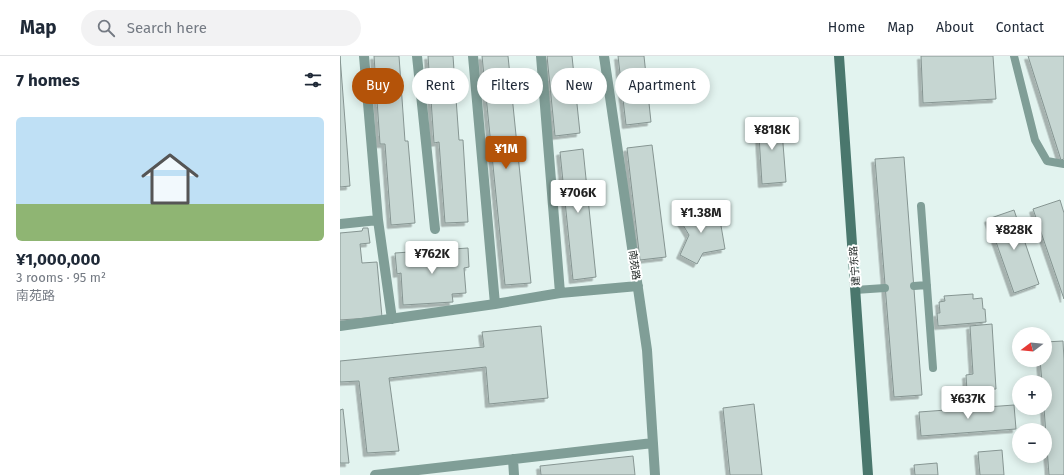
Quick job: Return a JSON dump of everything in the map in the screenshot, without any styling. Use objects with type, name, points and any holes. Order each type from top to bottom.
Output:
[{"type":"main road","name":"建宁东路","points":[[839,56],[868,475]]},
{"type":"street","points":[[364,56],[378,220],[392,319]]},
{"type":"street","points":[[417,56],[435,229]]},
{"type":"street","points":[[473,56],[496,304]]},
{"type":"street","points":[[541,56],[560,294]]},
{"type":"street","name":"南苑路","points":[[604,56],[647,350],[655,475]]},
{"type":"street","points":[[340,224],[378,220]]},
{"type":"street","points":[[340,326],[560,294],[638,286]]},
{"type":"street","points":[[375,475],[442,471],[513,459],[653,443]]},
{"type":"street","points":[[513,459],[514,475]]},
{"type":"lane","points":[[1014,56],[1035,140],[1047,161],[1064,164]]},
{"type":"lane","points":[[921,206],[933,368]]},
{"type":"lane","points":[[914,286],[927,285]]},
{"type":"lane","points":[[855,290],[885,288]]},
{"type":"building","points":[[340,56],[350,186],[340,187]]},
{"type":"building","points":[[374,56],[399,56],[400,68],[375,68]]},
{"type":"building","points":[[428,56],[453,56],[454,68],[429,68]]},
{"type":"building","points":[[482,56],[508,56],[509,68],[483,68]]},
{"type":"building","points":[[547,56],[572,56],[573,68],[551,68],[551,96]]},
{"type":"building","points":[[618,56],[644,56],[645,68],[619,68]]},
{"type":"building","points":[[921,56],[993,56],[996,99],[923,103]]},
{"type":"building","points":[[1028,56],[1064,56],[1064,159],[1061,160]]},
{"type":"building","points":[[377,104],[402,104],[405,141],[408,141],[415,223],[391,225],[385,144],[380,144]]},
{"type":"building","points":[[431,104],[456,104],[459,140],[463,140],[468,222],[445,223],[439,142],[434,143]]},
{"type":"building","points":[[487,104],[513,104],[531,283],[505,285]]},
{"type":"building","points":[[552,104],[577,104],[580,133],[555,136]]},
{"type":"building","points":[[624,104],[649,104],[651,122],[626,125]]},
{"type":"building","points":[[781,118],[786,182],[762,184],[758,120]]},
{"type":"building","points":[[652,145],[666,257],[640,260],[627,148]]},
{"type":"building","points":[[583,149],[596,277],[573,280],[560,152]]},
{"type":"building","points":[[904,157],[922,395],[894,397],[875,159]]},
{"type":"building","points":[[1060,200],[1064,213],[1064,299],[1033,209]]},
{"type":"building","points":[[694,205],[702,217],[719,214],[725,249],[703,253],[697,264],[680,255],[689,235],[677,215]]},
{"type":"building","points":[[1014,210],[1039,284],[1014,293],[988,219]]},
{"type":"building","points":[[363,228],[368,228],[370,243],[360,244],[362,263],[377,262],[382,317],[340,320],[340,233],[362,231]]},
{"type":"building","points":[[468,248],[469,267],[464,268],[466,293],[452,294],[453,302],[403,305],[401,273],[397,274],[395,253]]},
{"type":"building","points":[[973,294],[973,299],[982,298],[986,322],[938,326],[937,313],[940,313],[939,302],[945,301],[944,296]]},
{"type":"building","points":[[992,324],[996,389],[967,391],[966,375],[973,374],[970,326]]},
{"type":"building","points":[[541,326],[548,398],[489,404],[486,367],[389,378],[399,451],[367,453],[359,381],[340,382],[340,361],[484,347],[482,332]]},
{"type":"building","points":[[1063,341],[1064,475],[1049,475],[1048,463],[1052,463],[1052,423],[1045,423],[1045,415],[1052,415],[1052,375],[1041,375],[1041,367],[1052,367],[1052,342]]},
{"type":"building","points":[[754,404],[762,475],[730,475],[723,408]]},
{"type":"building","points":[[1012,405],[1012,415],[1015,415],[1016,423],[1012,423],[1012,429],[921,436],[919,412]]},
{"type":"building","points":[[343,409],[349,463],[340,463],[340,410]]},
{"type":"building","points":[[1002,450],[1004,475],[980,475],[978,452]]},
{"type":"building","points":[[633,456],[635,475],[541,475],[540,466]]},
{"type":"building","points":[[937,463],[938,475],[915,475],[914,465]]}]
